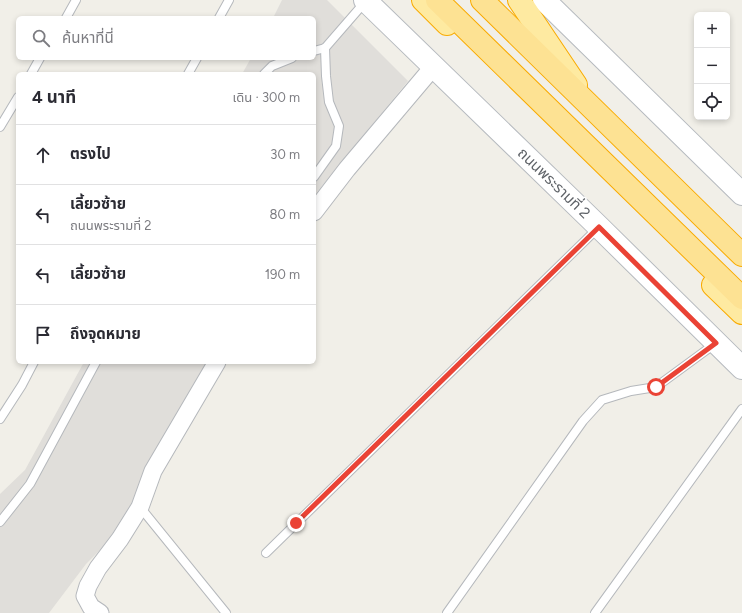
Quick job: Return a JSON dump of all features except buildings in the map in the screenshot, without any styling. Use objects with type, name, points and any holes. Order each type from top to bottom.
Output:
[{"type":"highway","points":[[423,0],[742,313]]},
{"type":"highway","points":[[437,0],[742,298]]},
{"type":"highway","points":[[482,0],[742,255]]},
{"type":"highway","points":[[489,0],[742,248]]},
{"type":"highway","points":[[519,0],[578,87]]},
{"type":"main road","points":[[544,0],[742,194]]},
{"type":"main road","name":"ถนนพระรามที่ 2","points":[[365,1],[434,66],[742,368]]},
{"type":"street","points":[[316,209],[347,169],[434,66]]},
{"type":"street","points":[[100,613],[91,607],[85,596],[88,586],[98,568],[120,539],[140,507],[153,471],[216,364]]},
{"type":"lane","points":[[67,16],[76,0]]},
{"type":"lane","points":[[220,16],[229,0]]},
{"type":"lane","points":[[316,50],[325,48],[365,1]]},
{"type":"lane","points":[[316,174],[336,146],[340,126],[329,102],[325,48]]},
{"type":"lane","points":[[32,72],[39,60]]},
{"type":"lane","points":[[189,72],[196,60]]},
{"type":"lane","points":[[266,72],[272,66],[287,60]]},
{"type":"lane","points":[[0,127],[16,100]]},
{"type":"lane","points":[[266,553],[599,227]]},
{"type":"lane","points":[[447,613],[582,421],[602,400],[630,391],[656,387],[716,343]]},
{"type":"lane","points":[[0,419],[22,385],[33,364]]},
{"type":"lane","points":[[0,522],[30,484],[95,364]]},
{"type":"lane","points":[[595,613],[742,409]]},
{"type":"lane","points":[[140,507],[226,613]]},
{"type":"shaded area","points":[[282,0],[327,0],[408,81],[316,194],[316,72],[243,72],[250,60],[316,60],[316,16],[274,16]]},
{"type":"shaded area","points":[[83,364],[209,364],[145,505],[86,564],[49,613],[0,613],[0,494],[25,470]]},
{"type":"route","points":[[296,523],[599,227],[716,343],[656,387]]}]
